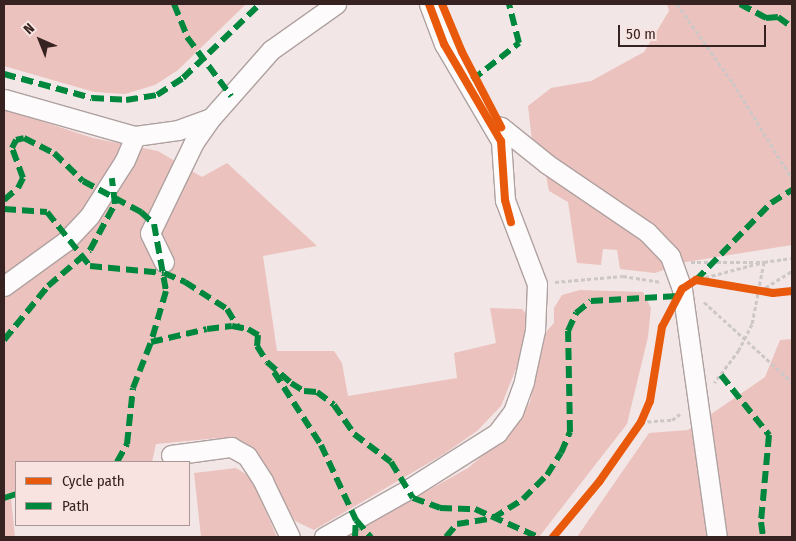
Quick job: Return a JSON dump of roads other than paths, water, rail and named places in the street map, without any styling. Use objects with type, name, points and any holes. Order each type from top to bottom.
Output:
[{"type":"street","points":[[164,262],[150,233],[194,142],[211,118],[271,50],[336,4]]},
{"type":"street","points":[[324,537],[408,490],[497,433],[513,412],[524,382],[538,311],[537,284],[511,222],[505,200],[501,141],[489,124],[444,44],[428,4]]},
{"type":"street","points":[[4,99],[135,136],[178,130],[211,118]]},
{"type":"street","points":[[489,124],[501,127],[547,164],[647,232],[670,256],[686,284],[698,401],[717,537]]},
{"type":"street","points":[[4,286],[12,276],[66,241],[90,215],[125,160],[135,136]]},
{"type":"street","points":[[171,455],[231,447],[247,456],[264,481],[290,537]]}]
